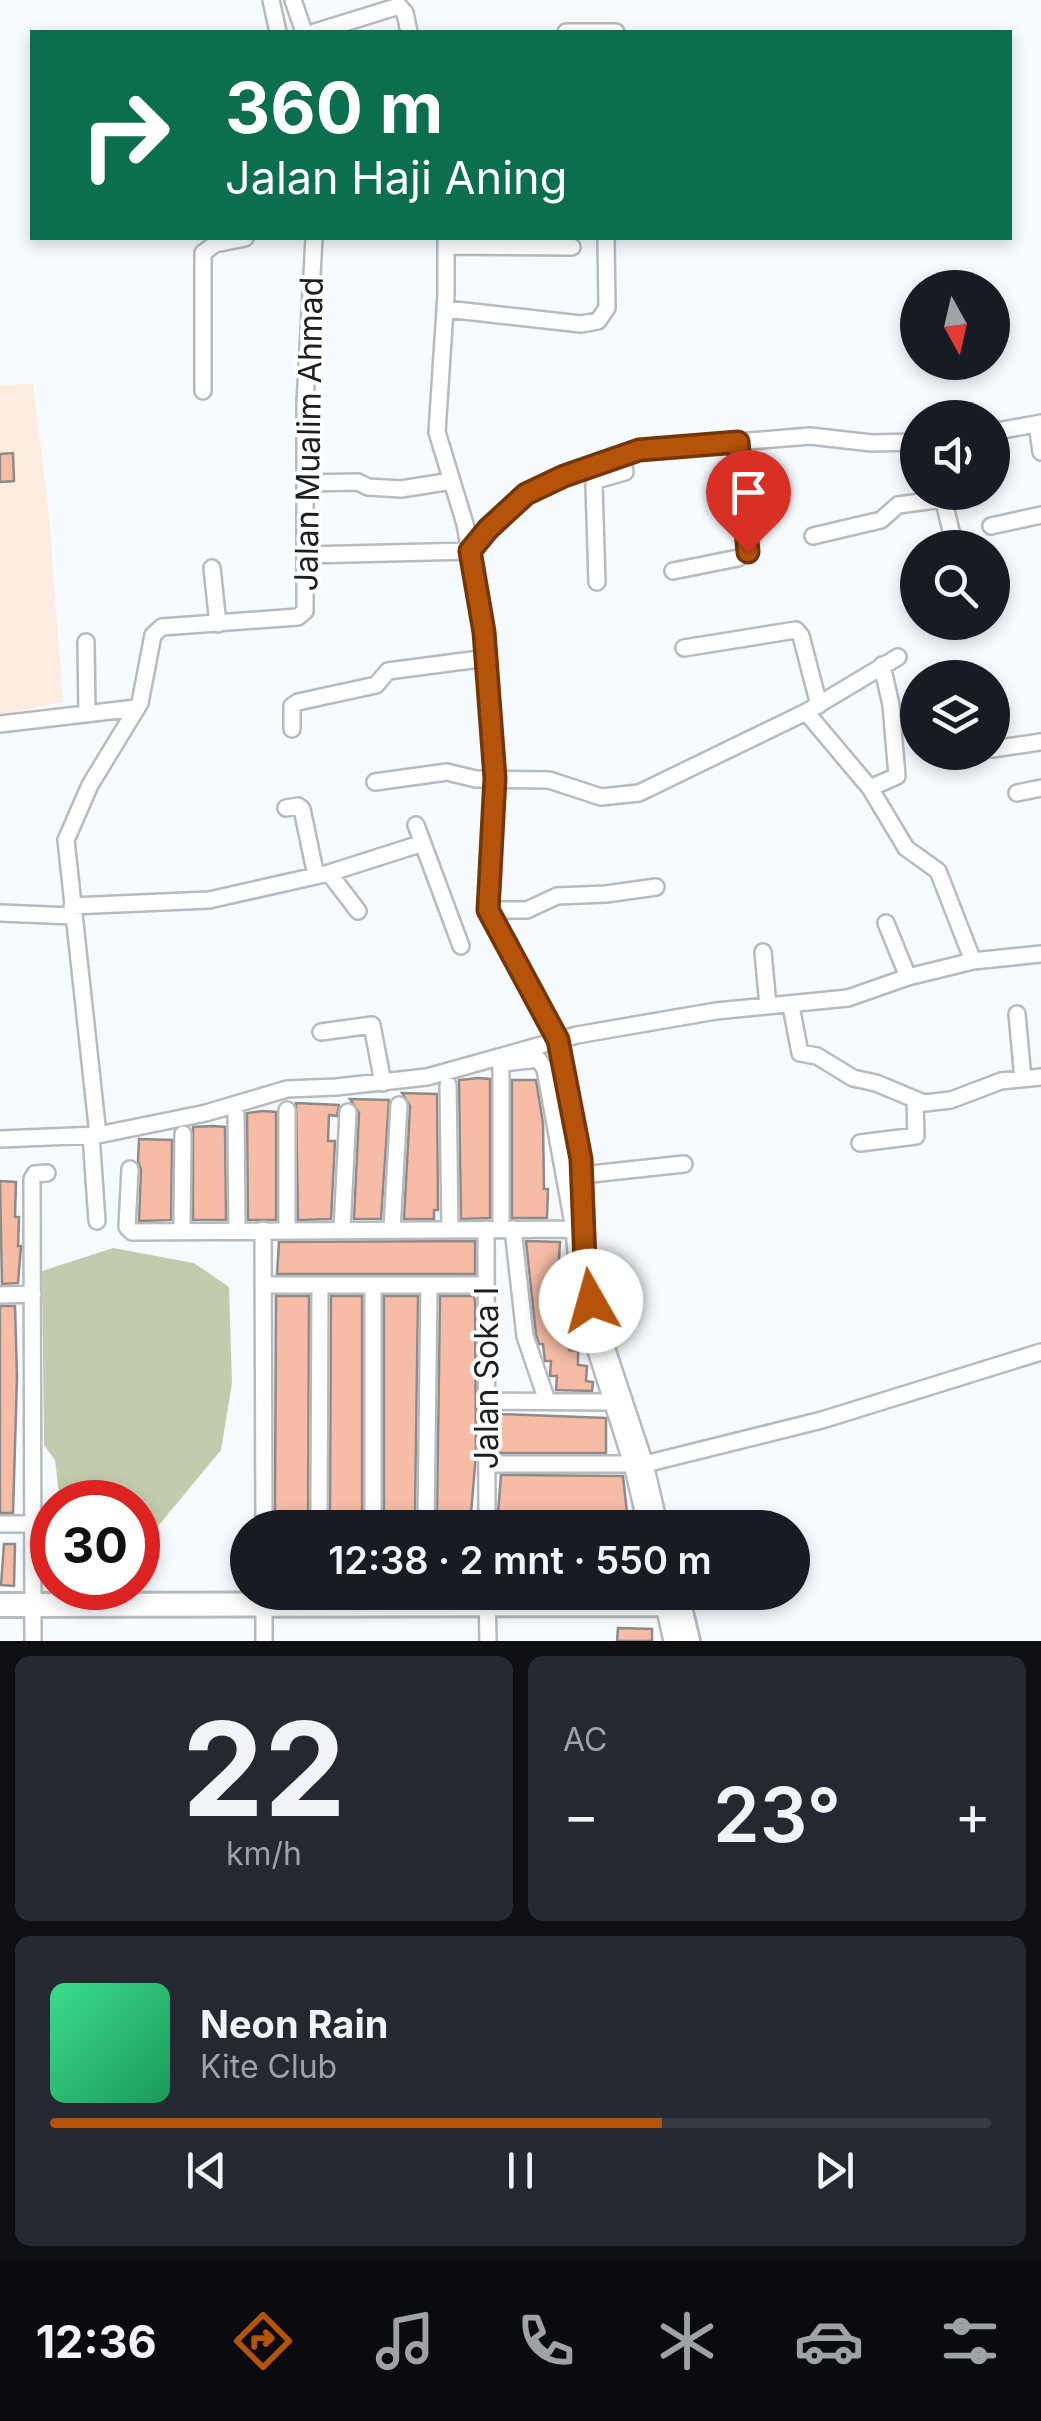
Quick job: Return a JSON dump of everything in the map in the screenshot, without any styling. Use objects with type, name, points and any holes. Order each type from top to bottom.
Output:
[{"type":"street","points":[[272,0],[278,30]]},
{"type":"street","points":[[293,0],[303,30]]},
{"type":"street","points":[[321,30],[399,6],[403,8],[408,30]]},
{"type":"street","points":[[203,391],[202,254],[215,244],[235,240]]},
{"type":"street","name":"Jalan Mualim Ahmad","points":[[97,1221],[95,1135],[66,840],[90,785],[144,692],[153,635],[157,631],[162,627],[303,614],[307,556],[306,387],[314,240]]},
{"type":"street","points":[[446,309],[581,324],[598,321],[606,313],[607,304],[606,240]]},
{"type":"street","points":[[572,247],[446,242],[446,309],[437,432],[470,551],[487,658],[495,778],[488,910],[558,1040],[577,1132],[591,1301],[648,1510]]},
{"type":"street","points":[[1010,429],[1039,423],[1041,452]]},
{"type":"street","points":[[307,556],[470,551],[526,494],[621,454],[810,436],[900,442]]},
{"type":"street","points":[[673,570],[738,558],[748,551],[738,442]]},
{"type":"street","points":[[597,582],[593,487],[597,480],[625,472],[621,454]]},
{"type":"street","points":[[305,483],[358,482],[368,488],[401,489],[452,480]]},
{"type":"street","points":[[813,536],[880,520],[900,505]]},
{"type":"street","points":[[991,526],[1041,515]]},
{"type":"street","points":[[212,568],[218,624]]},
{"type":"street","points":[[684,648],[796,630],[801,636],[812,709],[870,788],[906,848],[938,872],[973,961]]},
{"type":"street","points":[[86,642],[88,714]]},
{"type":"street","points":[[375,782],[447,772],[469,778],[549,780],[601,797],[638,792],[812,709],[898,657]]},
{"type":"street","points":[[292,728],[291,710],[295,704],[374,686],[385,672],[487,658]]},
{"type":"street","points":[[870,788],[897,776],[891,705],[882,665]]},
{"type":"street","points":[[0,724],[136,708]]},
{"type":"street","points":[[1010,746],[1041,742]]},
{"type":"street","points":[[1018,793],[1041,788]]},
{"type":"street","points":[[286,808],[302,809],[322,875],[358,911]]},
{"type":"street","points":[[416,826],[461,946]]},
{"type":"street","points":[[0,914],[209,900],[322,875],[423,842]]},
{"type":"street","points":[[488,910],[527,910],[566,895],[656,887]]},
{"type":"street","points":[[886,923],[908,977]]},
{"type":"street","points":[[763,952],[768,1006]]},
{"type":"street","points":[[0,1139],[95,1135],[206,1112],[286,1088],[383,1083],[446,1073],[558,1040],[692,1014],[848,998],[908,977],[973,961],[1041,954]]},
{"type":"street","points":[[791,1006],[800,1053],[817,1056],[852,1078],[876,1083],[914,1102],[951,1100],[1001,1081],[1041,1078]]},
{"type":"street","points":[[1016,1014],[1023,1078]]},
{"type":"street","points":[[320,1032],[372,1025],[383,1083]]},
{"type":"street","points":[[547,1401],[525,1336],[500,1229],[501,1067],[504,1063],[538,1059],[545,1069],[574,1229],[580,1300],[610,1402],[638,1464]]},
{"type":"street","points":[[448,1085],[450,1230]]},
{"type":"street","points":[[860,1143],[916,1136],[914,1102]]},
{"type":"street","points":[[392,1228],[399,1105]]},
{"type":"street","points":[[287,1110],[287,1230]]},
{"type":"street","points":[[342,1230],[348,1112]]},
{"type":"street","points":[[236,1114],[236,1231]]},
{"type":"street","points":[[182,1231],[183,1134]]},
{"type":"street","points":[[582,1176],[684,1164]]},
{"type":"street","points":[[130,1168],[129,1230],[574,1229]]},
{"type":"street","points":[[33,1480],[32,1179],[35,1174],[48,1173]]},
{"type":"street","name":"Jalan Soka I","points":[[487,1510],[486,1285],[500,1229]]},
{"type":"street","points":[[263,1230],[264,1510]]},
{"type":"street","points":[[264,1284],[486,1285]]},
{"type":"street","points":[[319,1510],[320,1284]]},
{"type":"street","points":[[373,1285],[373,1510]]},
{"type":"street","points":[[426,1510],[429,1285]]},
{"type":"street","points":[[0,1295],[32,1294]]},
{"type":"street","points":[[487,1464],[638,1464],[836,1416],[1041,1352]]},
{"type":"street","points":[[486,1401],[610,1402]]},
{"type":"street","points":[[0,1524],[30,1524]]},
{"type":"street","points":[[160,1602],[230,1600]]},
{"type":"street","points":[[0,1606],[30,1605]]},
{"type":"street","points":[[33,1610],[33,1641]]},
{"type":"street","points":[[264,1610],[264,1641]]},
{"type":"street","points":[[487,1610],[488,1641]]},
{"type":"street","points":[[671,1610],[672,1641]]},
{"type":"street","points":[[675,1610],[688,1641]]},
{"type":"shaded area","points":[[33,384],[48,504],[63,702],[0,715],[0,385]]},
{"type":"green space","points":[[113,1248],[194,1263],[229,1287],[232,1383],[221,1450],[160,1524],[160,1480],[57,1480],[55,1460],[44,1445],[42,1271]]},
{"type":"building","points":[[13,453],[14,481],[0,482],[0,454]]},
{"type":"building","points":[[490,1079],[490,1218],[461,1219],[459,1080]]},
{"type":"building","points":[[512,1080],[536,1080],[543,1123],[547,1218],[512,1218]]},
{"type":"building","points":[[402,1093],[437,1094],[438,1210],[434,1210],[434,1219],[404,1219],[410,1106]]},
{"type":"building","points":[[350,1099],[389,1100],[381,1219],[354,1219],[359,1113]]},
{"type":"building","points":[[296,1103],[339,1105],[337,1116],[329,1115],[328,1141],[335,1141],[331,1219],[298,1220]]},
{"type":"building","points":[[276,1112],[276,1220],[248,1220],[247,1113]]},
{"type":"building","points":[[193,1127],[225,1127],[226,1220],[193,1220]]},
{"type":"building","points":[[139,1139],[172,1140],[171,1220],[139,1221]]},
{"type":"building","points":[[0,1181],[16,1182],[15,1217],[19,1217],[21,1246],[18,1283],[2,1284]]},
{"type":"building","points":[[475,1241],[475,1274],[277,1274],[279,1242]]},
{"type":"building","points":[[526,1241],[560,1242],[561,1296],[563,1315],[567,1316],[569,1350],[578,1351],[578,1365],[587,1366],[586,1381],[593,1382],[592,1391],[556,1390],[557,1376],[550,1376],[551,1361],[545,1361],[543,1344],[539,1344],[536,1334]]},
{"type":"building","points":[[276,1296],[309,1296],[308,1510],[275,1510]]},
{"type":"building","points":[[331,1296],[362,1296],[362,1510],[330,1510]]},
{"type":"building","points":[[384,1296],[418,1296],[415,1510],[384,1510]]},
{"type":"building","points":[[440,1296],[474,1296],[476,1454],[471,1510],[437,1510]]},
{"type":"building","points":[[0,1306],[15,1306],[13,1513],[0,1513]]},
{"type":"building","points":[[498,1414],[606,1418],[606,1453],[498,1453]]},
{"type":"building","points":[[501,1475],[623,1476],[627,1510],[498,1510]]},
{"type":"building","points":[[4,1544],[15,1544],[14,1586],[1,1585]]},
{"type":"building","points":[[618,1628],[652,1629],[652,1641],[617,1641]]},
{"type":"route","points":[[591,1301],[585,1262],[581,1159],[558,1040],[488,910],[495,778],[487,658],[470,551],[526,494],[564,476],[639,450],[738,442],[748,552]]}]
